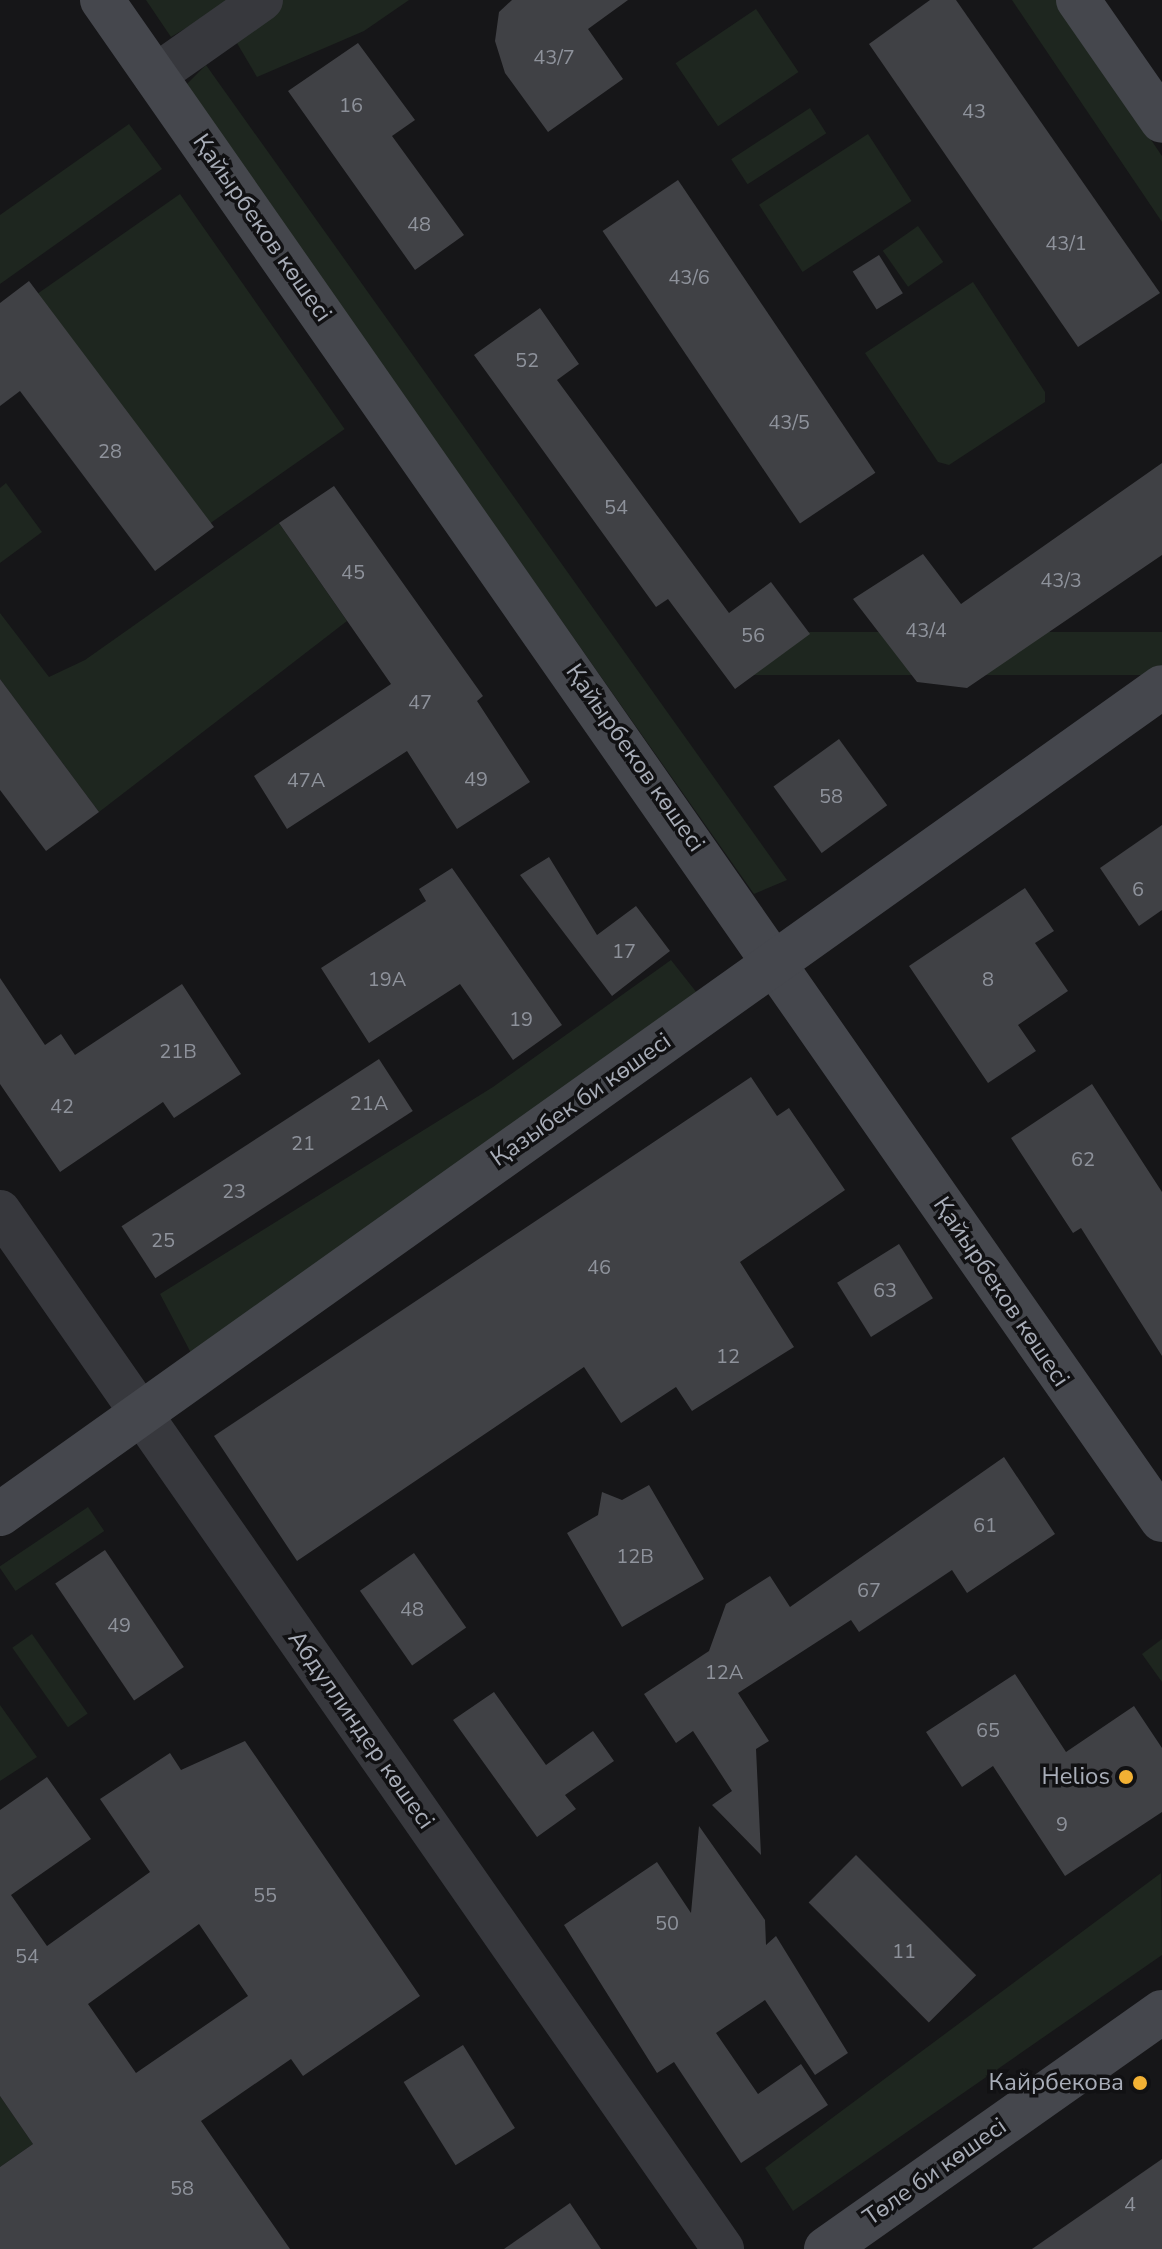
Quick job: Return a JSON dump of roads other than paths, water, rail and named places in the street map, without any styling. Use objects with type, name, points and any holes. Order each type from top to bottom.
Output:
[{"type":"main road","name":"Қайырбеков көшесі","points":[[102,0],[777,961],[1162,1520]]},
{"type":"main road","points":[[1078,0],[1162,121]]},
{"type":"main road","name":"Қазыбек би көшесі","points":[[0,1514],[1162,687]]},
{"type":"main road","name":"Төле би көшесі","points":[[826,2249],[1162,2012]]},
{"type":"street","points":[[154,76],[262,0]]},
{"type":"street","name":"Абдуллиндер көшесі","points":[[0,1211],[723,2249]]},
{"type":"place","name":"Helios","points":[[1126,1777]]},
{"type":"place","name":"Кайрбекова","points":[[1140,2083]]}]
